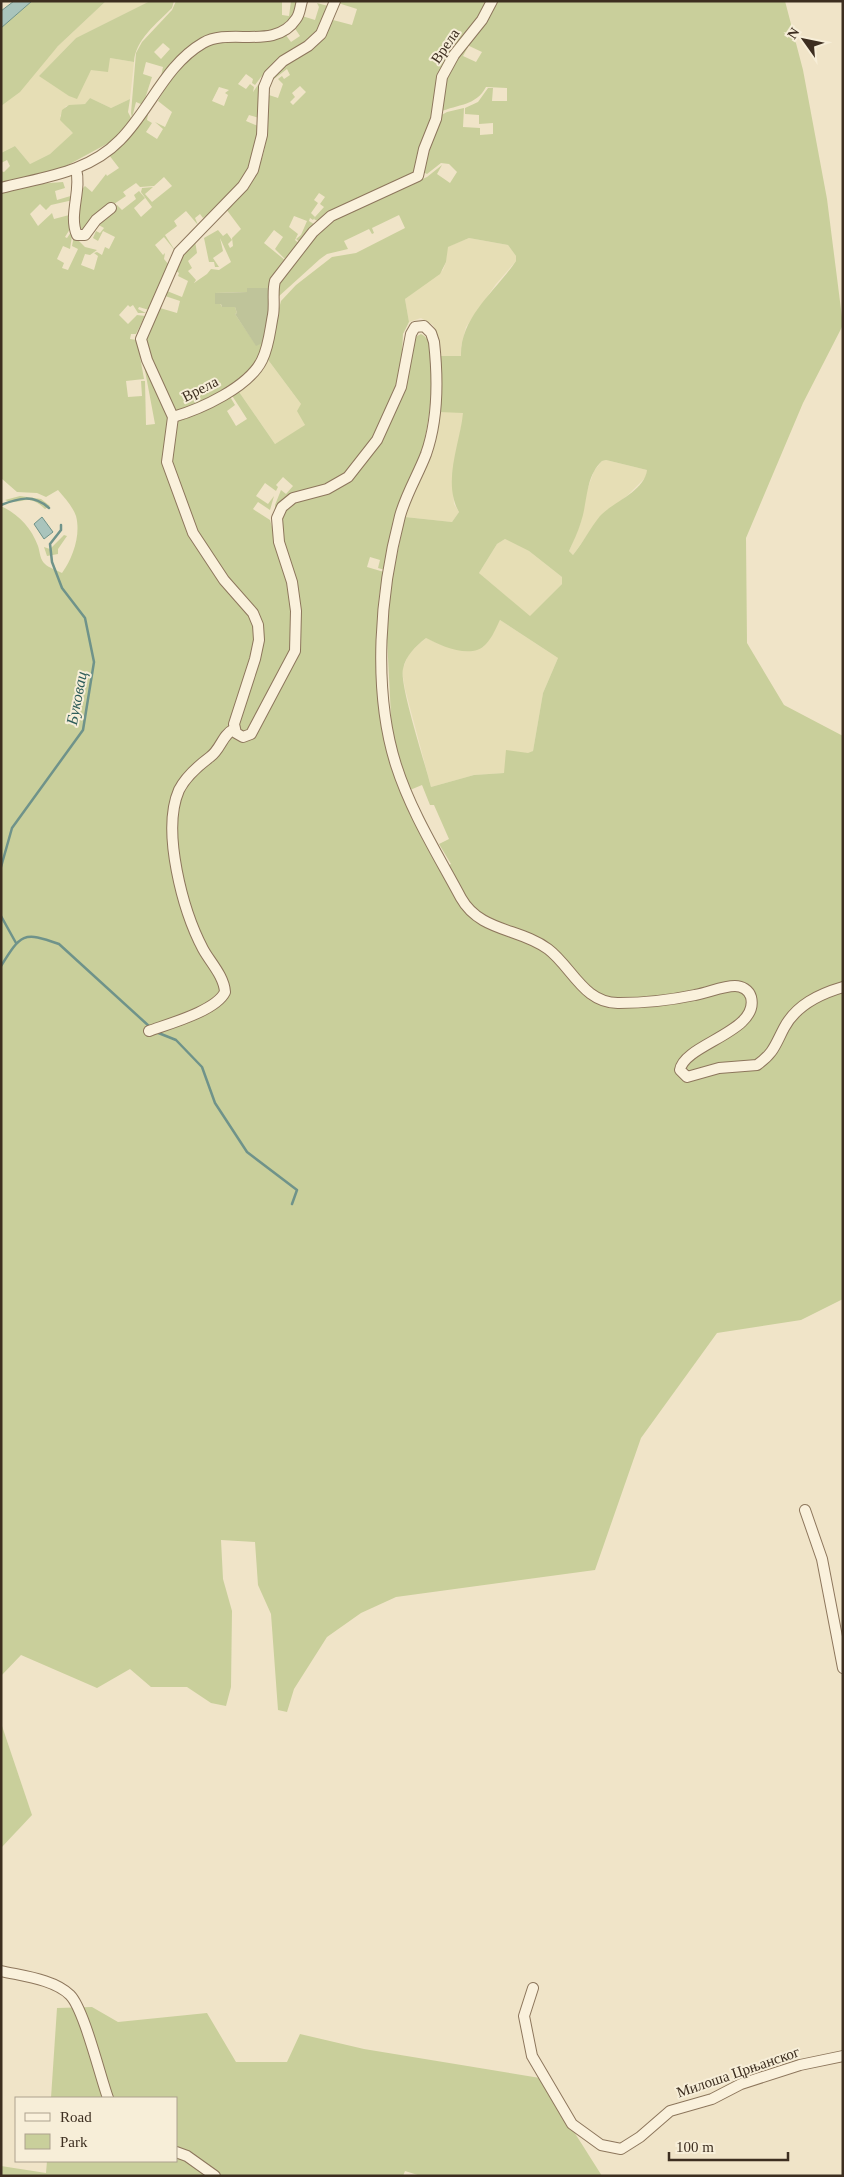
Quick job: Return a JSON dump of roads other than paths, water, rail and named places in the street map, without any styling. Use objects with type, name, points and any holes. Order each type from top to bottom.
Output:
[{"type":"street","points":[[1,188],[49,178],[76,169],[107,151],[120,140],[141,115],[169,73],[191,51],[212,39],[259,37],[284,30],[296,19],[302,1]]},
{"type":"street","name":"Врела","points":[[335,1],[320,34],[308,46],[283,61],[269,76],[264,87],[260,149],[251,175],[238,192],[180,252],[144,330],[141,340],[143,350],[173,418],[193,410],[232,389],[256,370],[267,347],[274,306],[274,281],[320,224],[342,209],[418,176],[422,153],[436,119],[442,77],[454,55],[482,20],[492,1]]},
{"type":"street","points":[[76,169],[74,213],[77,235],[85,235],[100,216],[111,208]]},
{"type":"street","points":[[234,729],[239,736],[251,734],[295,651],[297,628],[292,582],[278,542],[277,518],[282,507],[293,498],[339,483],[348,477],[360,464],[377,440],[401,387],[410,334],[418,326],[424,326],[431,333],[434,342],[436,401],[427,451],[400,516],[384,591],[382,615],[384,689],[388,738],[402,780],[419,821],[466,906],[480,920],[547,948],[587,991],[604,1002],[622,1003],[686,997],[734,986],[745,989],[751,996],[751,1003],[743,1019],[729,1032],[688,1056],[682,1062],[680,1070],[687,1077],[719,1068],[758,1065],[777,1046],[784,1028],[793,1014],[821,994],[843,987]]},
{"type":"street","points":[[152,1030],[200,1010],[221,998],[225,992],[224,984],[203,949],[192,923],[181,886],[173,832],[176,803],[184,782],[216,752],[226,734],[234,729],[255,659],[258,640],[258,625],[253,613],[224,580],[193,533],[167,462],[173,418]]},
{"type":"street","points":[[804,1510],[822,1559],[840,1662],[843,1668]]},
{"type":"street","points":[[1,1971],[50,1984],[70,1995],[84,2023],[108,2097]]},
{"type":"street","name":"Милоша Црњанског","points":[[533,1988],[524,2016],[532,2056],[572,2124],[601,2145],[621,2149],[640,2137],[670,2110],[712,2099],[741,2084],[800,2065],[843,2056]]},
{"type":"street","points":[[178,2153],[187,2156],[215,2176]]},
{"type":"water","points":[[14,1],[32,1],[1,28],[1,11]]},
{"type":"water","points":[[42,517],[53,532],[44,539],[34,524]]},
{"type":"waterway","name":"Буковац","points":[[1,505],[20,499],[32,499],[49,508]]},
{"type":"waterway","name":"Буковац","points":[[1,867],[12,828],[83,730],[94,662],[85,618],[62,588],[52,562],[50,544],[61,530],[61,525]]},
{"type":"waterway","name":"Буковац","points":[[1,916],[16,943]]},
{"type":"waterway","points":[[1,966],[13,947],[24,938],[38,937],[59,944],[150,1027]]},
{"type":"waterway","points":[[156,1032],[176,1040],[202,1067],[215,1103],[247,1152],[297,1190],[292,1204]]}]
